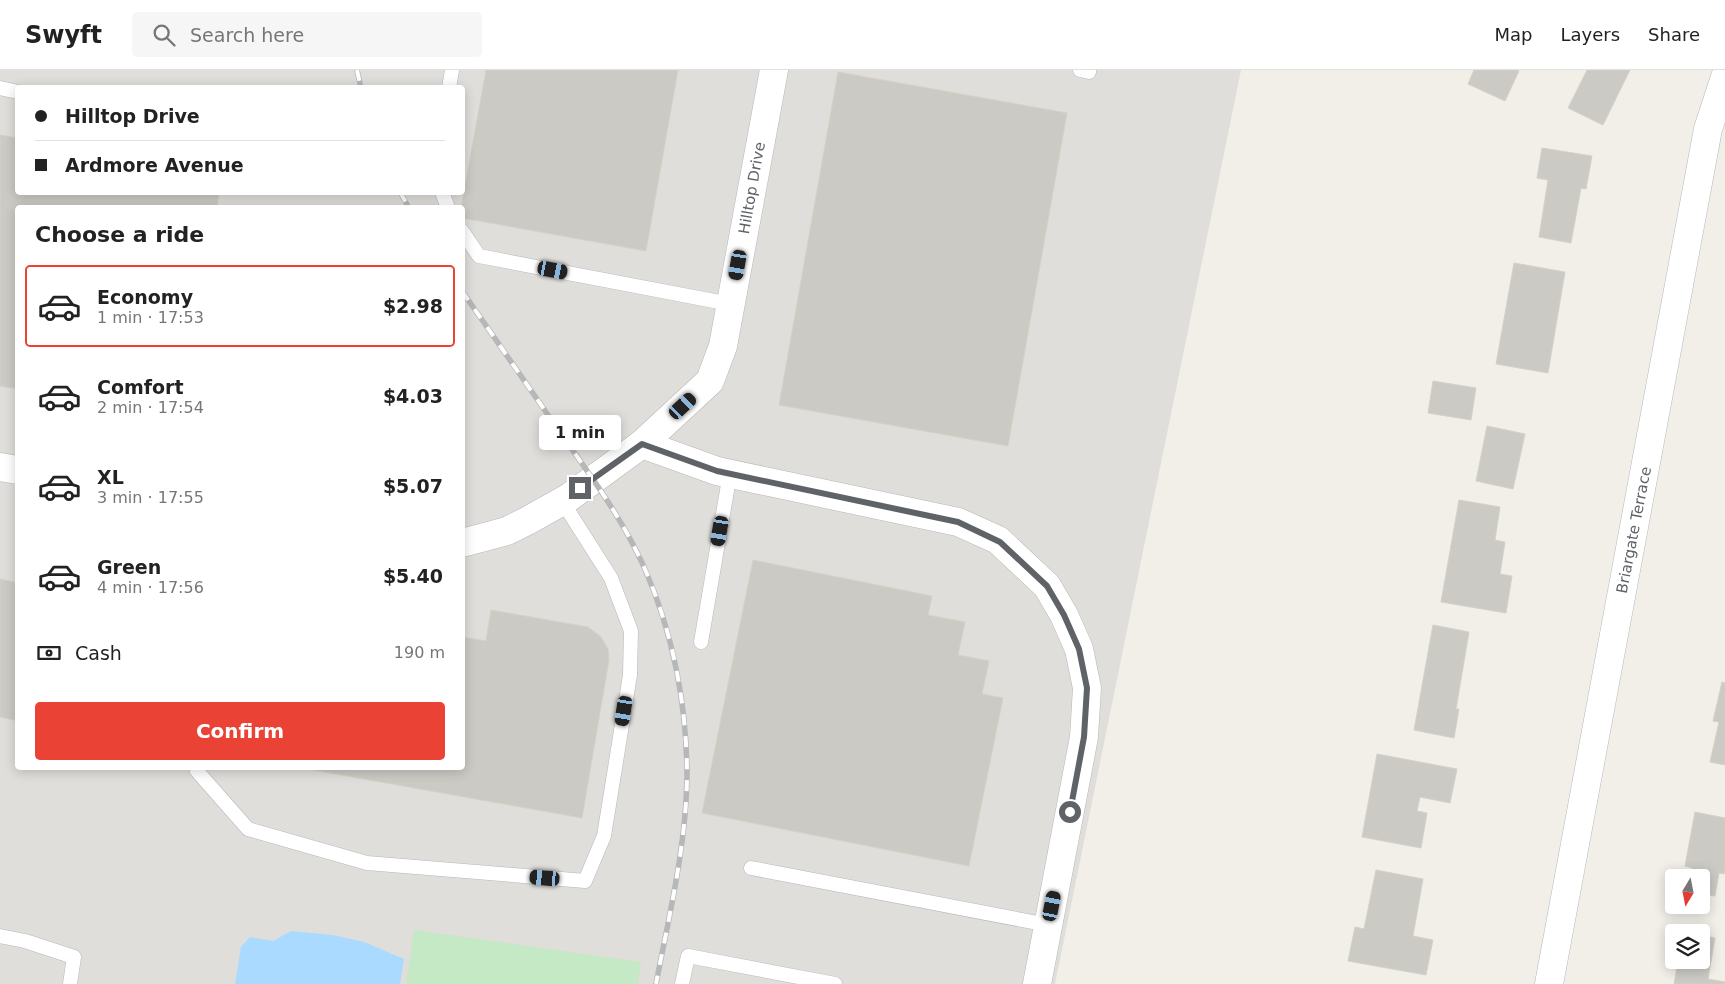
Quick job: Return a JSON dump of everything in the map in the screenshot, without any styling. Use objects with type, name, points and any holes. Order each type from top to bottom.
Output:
[{"type":"street","name":"Hilltop Drive","points":[[465,542],[507,531],[562,501],[642,444],[710,381],[722,346],[774,70]]},
{"type":"street","name":"Briargate Terrace","points":[[1549,984],[1708,129],[1725,77]]},
{"type":"street","points":[[642,444],[717,471],[958,522],[998,540],[1047,586],[1064,615],[1079,649],[1087,688],[1084,737],[1037,984]]},
{"type":"street","points":[[0,467],[15,470]]},
{"type":"lane","points":[[450,85],[452,70]]},
{"type":"lane","points":[[0,88],[15,91]]},
{"type":"lane","points":[[465,235],[479,256],[730,304]]},
{"type":"lane","points":[[701,642],[730,473]]},
{"type":"lane","points":[[197,770],[248,829],[367,863],[585,881],[604,836],[630,675],[631,631],[611,578],[562,501]]},
{"type":"lane","points":[[751,868],[1048,925]]},
{"type":"lane","points":[[0,936],[25,941],[74,957],[70,984]]},
{"type":"lane","points":[[682,984],[688,956],[835,984]]},
{"type":"shaded area","points":[[0,70],[1241,70],[1055,984],[0,984]]},
{"type":"green space","points":[[414,930],[641,962],[638,984],[406,984]]},
{"type":"water","points":[[291,931],[333,935],[364,942],[404,959],[400,984],[235,984],[241,947],[250,937],[273,941]]},
{"type":"building","points":[[486,70],[678,70],[646,251],[465,219],[465,205],[462,205],[463,195],[465,195],[465,186]]},
{"type":"building","points":[[1474,70],[1519,71],[1505,101],[1468,84]]},
{"type":"building","points":[[1587,70],[1630,70],[1603,125],[1568,108]]},
{"type":"building","points":[[838,72],[1067,113],[1008,446],[779,405]]},
{"type":"building","points":[[0,135],[15,138],[15,195],[219,195],[217,205],[15,205],[15,388],[0,386]]},
{"type":"building","points":[[1542,148],[1592,156],[1586,189],[1581,188],[1571,243],[1539,237],[1548,180],[1537,178]]},
{"type":"building","points":[[1514,263],[1565,272],[1548,373],[1496,364]]},
{"type":"building","points":[[1433,381],[1476,388],[1471,420],[1428,413]]},
{"type":"building","points":[[1487,426],[1525,434],[1513,489],[1476,481]]},
{"type":"building","points":[[1459,500],[1500,507],[1495,540],[1505,542],[1500,574],[1512,576],[1506,613],[1441,602]]},
{"type":"building","points":[[753,560],[932,596],[928,615],[965,622],[958,655],[989,661],[982,694],[1003,698],[969,866],[702,813]]},
{"type":"building","points":[[0,579],[15,582],[15,720],[0,717]]},
{"type":"building","points":[[491,610],[588,627],[601,637],[608,649],[609,660],[582,818],[313,770],[465,770],[465,638],[486,641]]},
{"type":"building","points":[[1433,625],[1469,632],[1456,709],[1459,709],[1454,738],[1414,730]]},
{"type":"building","points":[[1722,682],[1725,683],[1725,765],[1710,762],[1719,722],[1713,721]]},
{"type":"building","points":[[1377,754],[1457,769],[1450,803],[1420,797],[1417,811],[1427,813],[1421,848],[1362,837]]},
{"type":"building","points":[[1695,812],[1725,818],[1725,869],[1724,874],[1719,873],[1715,896],[1710,895],[1710,869],[1692,869],[1685,866]]},
{"type":"building","points":[[1376,870],[1423,879],[1413,936],[1433,940],[1426,975],[1348,961],[1355,927],[1364,929]]},
{"type":"building","points":[[1710,937],[1715,938],[1710,967]]},
{"type":"building","points":[[1676,969],[1710,969],[1708,979],[1725,982],[1725,984],[1674,984]]},
{"type":"railway","points":[[357,70],[360,85]]},
{"type":"railway","points":[[402,195],[407,205]]},
{"type":"railway","points":[[465,295],[597,484],[617,516],[644,567],[663,617],[681,696],[687,777],[684,829],[656,984]]},
{"type":"route","points":[[580,488],[642,444],[717,471],[958,522],[998,540],[1047,586],[1064,615],[1079,649],[1087,688],[1084,737],[1070,812]]}]
